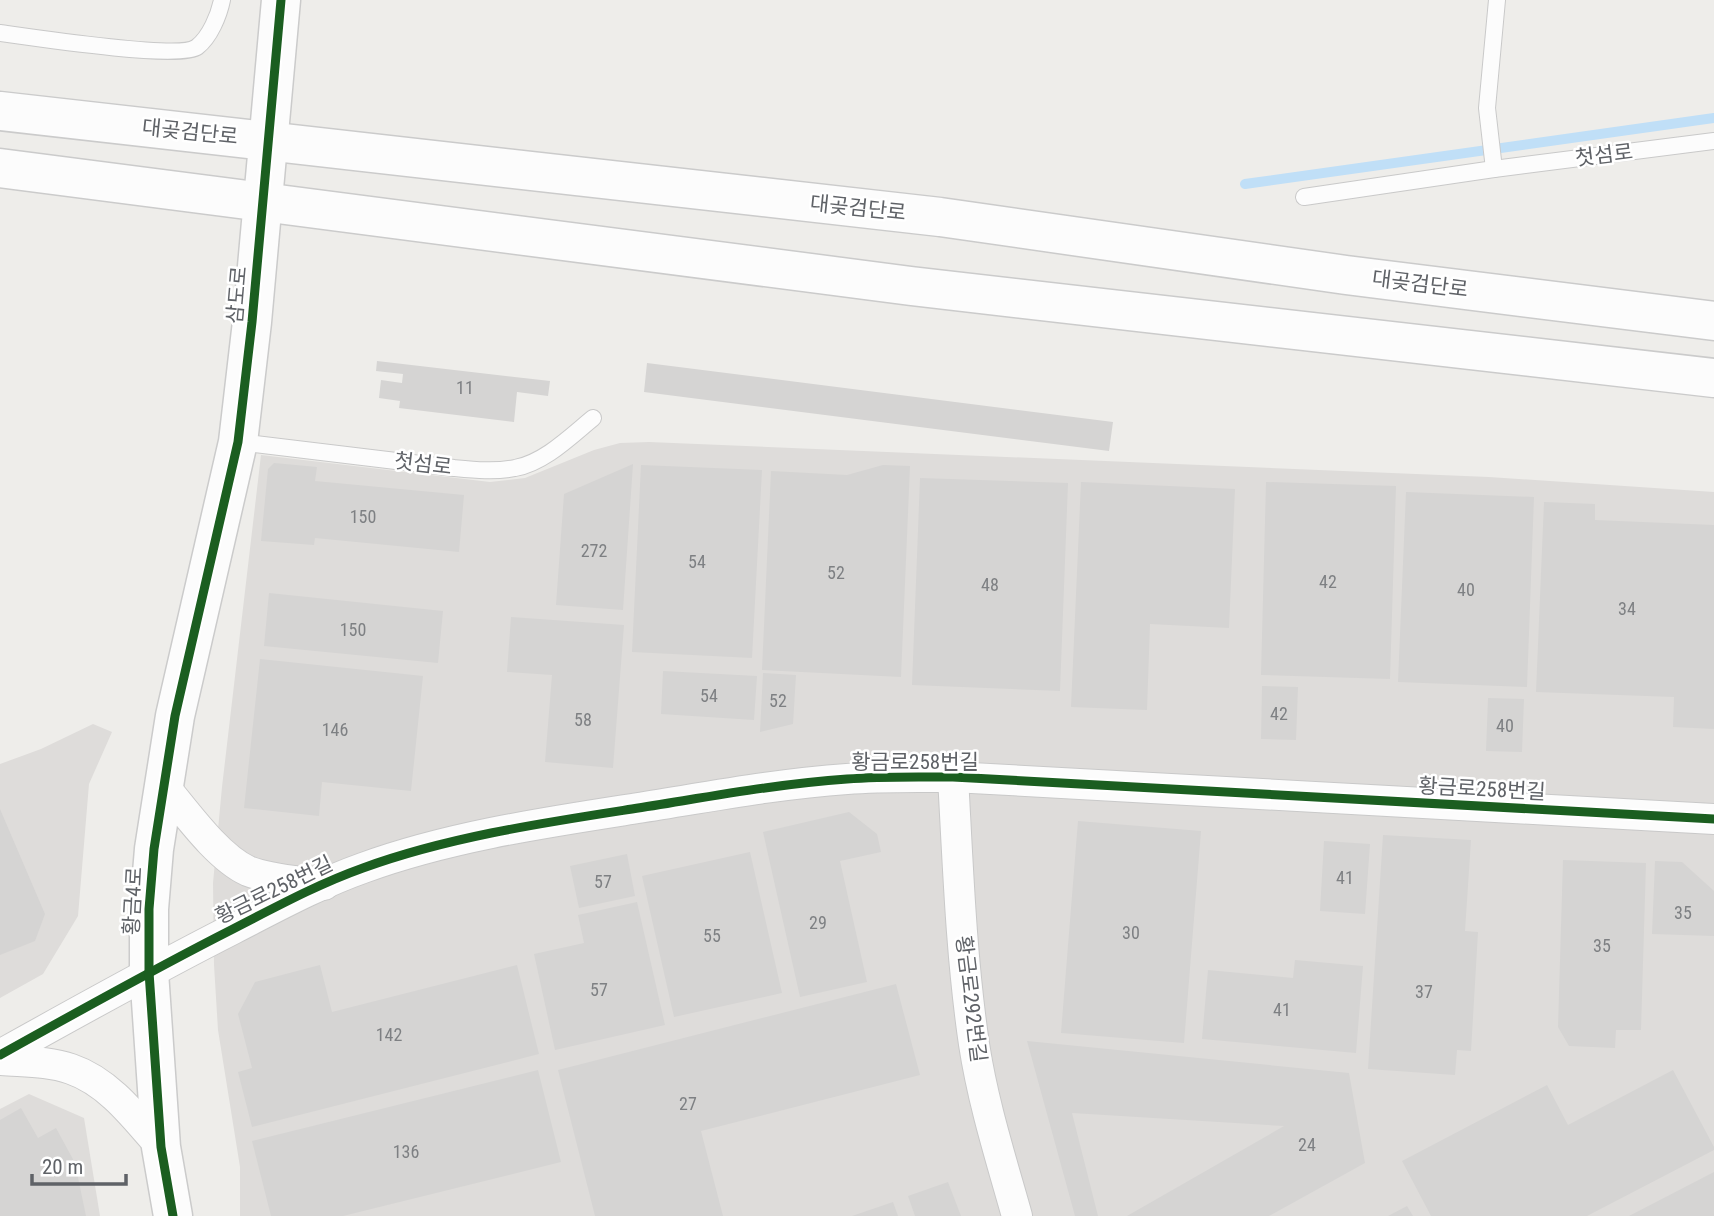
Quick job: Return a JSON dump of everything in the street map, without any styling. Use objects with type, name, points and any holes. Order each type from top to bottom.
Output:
[{"type":"main road","name":"삼도로","points":[[204,591],[237,442],[253,322],[281,0]]},
{"type":"main road","name":"대곶검단로","points":[[0,111],[940,217],[1346,275],[1714,321]]},
{"type":"main road","points":[[0,168],[911,286],[1714,378]]},
{"type":"main road","name":"황금4로","points":[[173,1216],[161,1147],[149,972],[149,909],[153,849],[163,785],[204,591]]},
{"type":"street","name":"황금로258번길","points":[[0,1057],[149,972],[292,899],[361,869],[454,841],[570,819],[769,788],[895,776],[953,777],[1714,819]]},
{"type":"street","name":"황금로292번길","points":[[953,777],[961,922],[975,1046],[989,1114],[1017,1216]]},
{"type":"street","points":[[163,785],[210,840],[248,871],[324,885]]},
{"type":"street","points":[[0,1057],[51,1064],[87,1076],[115,1096],[161,1147]]},
{"type":"lane","points":[[0,33],[63,42],[183,52],[196,48],[206,37],[222,0]]},
{"type":"lane","points":[[1494,169],[1487,108],[1497,0]]},
{"type":"lane","name":"첫섬로","points":[[1304,197],[1714,141]]},
{"type":"lane","name":"첫섬로","points":[[237,442],[489,471],[518,468],[552,452],[593,418]]},
{"type":"shaded area","points":[[649,442],[1489,477],[1714,492],[1714,1216],[240,1216],[240,1167],[218,1030],[213,883],[261,455],[490,482],[525,478],[594,450],[620,443]]},
{"type":"shaded area","points":[[93,724],[112,732],[89,784],[78,916],[43,974],[0,998],[0,764],[41,749]]},
{"type":"shaded area","points":[[29,1094],[84,1118],[100,1216],[0,1216],[0,1109]]},
{"type":"building","points":[[377,361],[550,381],[548,396],[517,392],[514,422],[399,408],[400,401],[379,398],[381,380],[402,383],[403,374],[376,371]]},
{"type":"building","points":[[647,363],[1113,422],[1109,451],[644,392]]},
{"type":"building","points":[[274,463],[317,467],[315,481],[464,495],[459,552],[315,538],[314,545],[261,541],[268,469]]},
{"type":"building","points":[[633,464],[623,610],[556,605],[564,494]]},
{"type":"building","points":[[641,465],[762,470],[752,658],[632,652]]},
{"type":"building","points":[[883,465],[910,466],[901,677],[762,670],[771,471],[847,475]]},
{"type":"building","points":[[920,478],[1068,483],[1060,691],[912,685]]},
{"type":"building","points":[[1081,482],[1235,489],[1229,628],[1150,624],[1147,710],[1071,707]]},
{"type":"building","points":[[1266,482],[1396,486],[1390,679],[1261,675]]},
{"type":"building","points":[[1406,492],[1534,497],[1527,687],[1398,682]]},
{"type":"building","points":[[1544,502],[1595,504],[1595,520],[1714,525],[1714,729],[1673,727],[1674,697],[1536,692]]},
{"type":"building","points":[[269,593],[443,611],[438,663],[264,646]]},
{"type":"building","points":[[511,617],[624,625],[613,768],[545,762],[552,675],[507,672]]},
{"type":"building","points":[[260,659],[423,676],[411,791],[322,782],[319,816],[244,808]]},
{"type":"building","points":[[663,671],[757,676],[754,720],[661,714]]},
{"type":"building","points":[[763,673],[796,675],[793,724],[760,732]]},
{"type":"building","points":[[1262,686],[1298,687],[1296,740],[1261,739]]},
{"type":"building","points":[[1488,698],[1524,699],[1522,752],[1486,751]]},
{"type":"building","points":[[0,809],[45,914],[35,941],[0,955]]},
{"type":"building","points":[[849,812],[877,834],[881,852],[840,861],[867,982],[800,997],[763,832]]},
{"type":"building","points":[[1078,821],[1201,831],[1184,1043],[1061,1033]]},
{"type":"building","points":[[1383,835],[1471,840],[1465,931],[1478,932],[1471,1051],[1457,1050],[1455,1075],[1368,1069]]},
{"type":"building","points":[[1324,841],[1370,844],[1365,914],[1320,911]]},
{"type":"building","points":[[750,852],[782,993],[674,1017],[642,876]]},
{"type":"building","points":[[627,854],[635,896],[579,908],[570,866]]},
{"type":"building","points":[[1563,860],[1646,863],[1641,1030],[1616,1030],[1615,1048],[1569,1046],[1558,1027]]},
{"type":"building","points":[[1655,861],[1682,862],[1714,891],[1714,936],[1652,934]]},
{"type":"building","points":[[637,902],[665,1025],[555,1050],[534,954],[584,943],[578,915]]},
{"type":"building","points":[[1295,960],[1363,966],[1356,1053],[1202,1039],[1208,970],[1293,978]]},
{"type":"building","points":[[320,965],[332,1012],[517,965],[539,1054],[252,1127],[238,1072],[252,1068],[238,1014],[255,982]]},
{"type":"building","points":[[896,984],[920,1075],[701,1131],[723,1216],[595,1216],[558,1070]]},
{"type":"building","points":[[1027,1041],[1349,1073],[1365,1163],[1269,1216],[1127,1216],[1284,1126],[1072,1113],[1098,1216],[1075,1216]]},
{"type":"building","points":[[538,1070],[561,1162],[343,1216],[271,1216],[252,1141]]},
{"type":"building","points":[[1673,1070],[1714,1150],[1587,1216],[1431,1216],[1402,1161],[1547,1085],[1568,1125]]},
{"type":"building","points":[[21,1108],[38,1138],[56,1128],[75,1163],[86,1216],[0,1216],[0,1120]]},
{"type":"building","points":[[1714,1172],[1714,1216],[1629,1216]]},
{"type":"building","points":[[948,1182],[961,1216],[915,1216],[908,1196]]},
{"type":"building","points":[[893,1202],[898,1216],[852,1216]]},
{"type":"building","points":[[1407,1206],[1413,1216],[1388,1216]]},
{"type":"waterway","points":[[1245,184],[1714,118]]},
{"type":"cycle path","points":[[173,1216],[161,1147],[149,972],[149,909],[154,849],[175,716],[238,442],[252,322],[281,0]]},
{"type":"cycle path","points":[[0,1055],[203,944],[297,896],[363,868],[428,848],[496,832],[766,788],[860,778],[953,777],[1714,819]]}]
